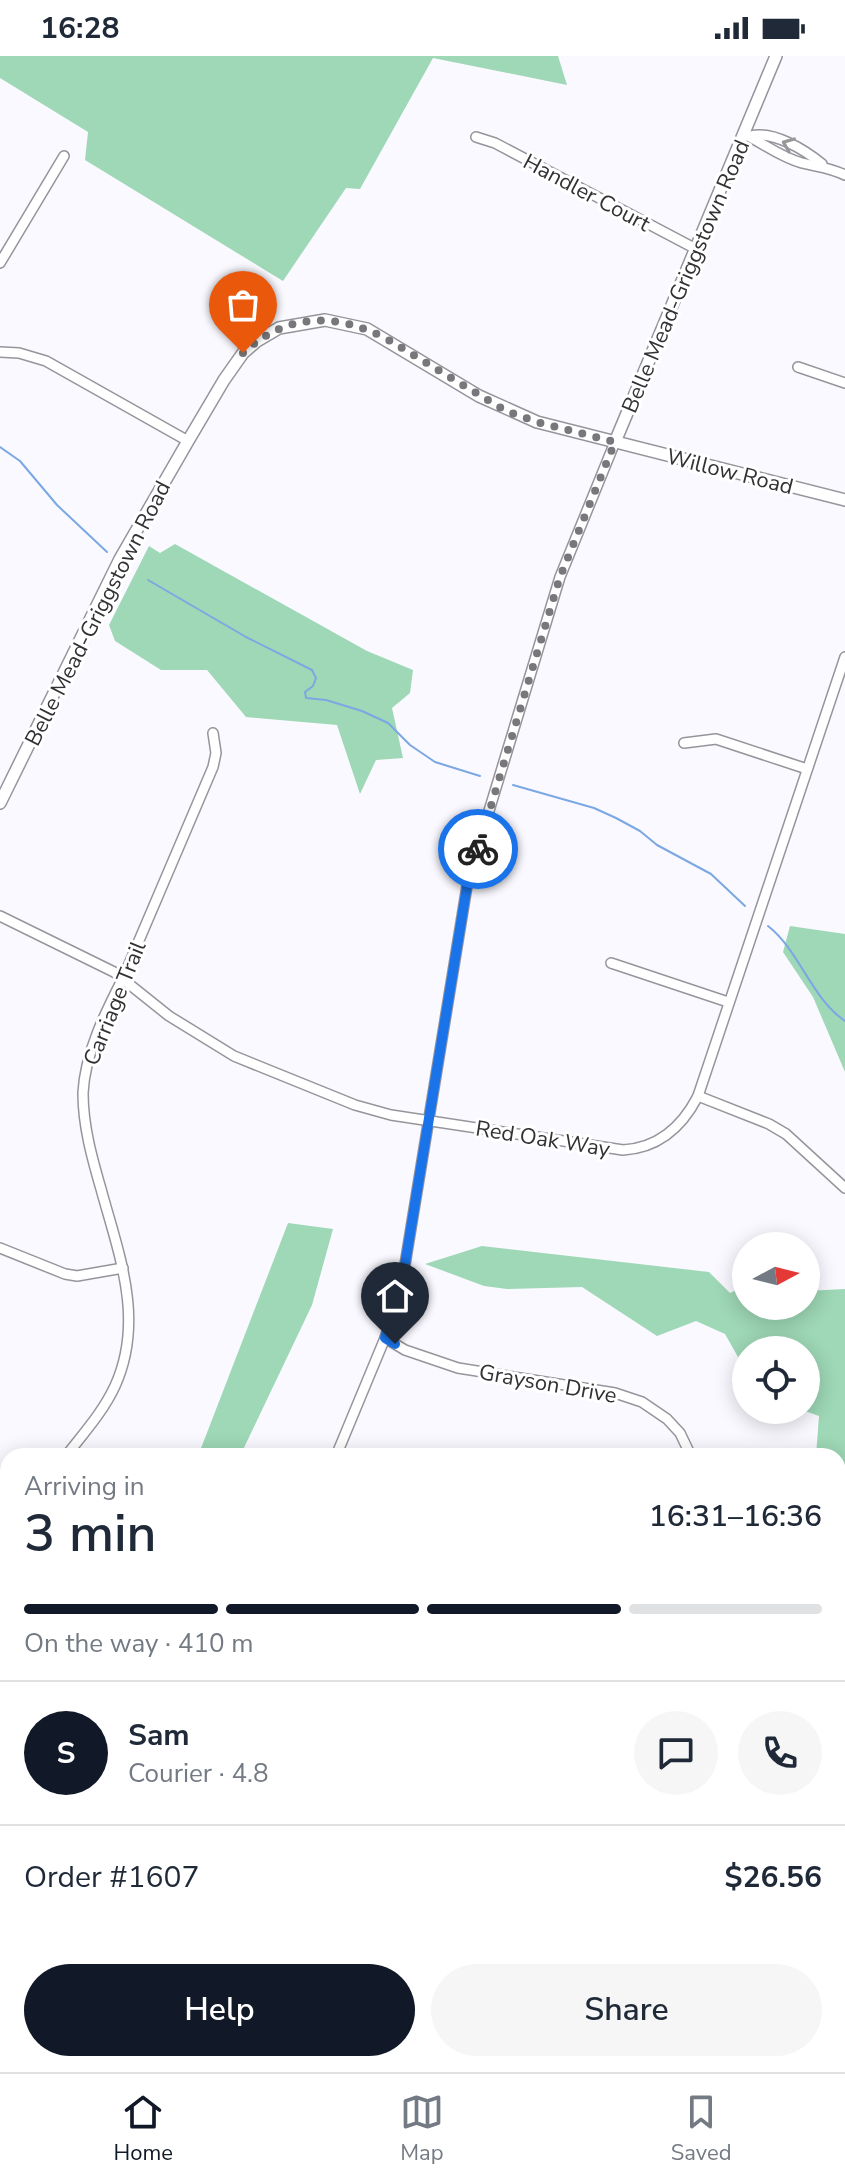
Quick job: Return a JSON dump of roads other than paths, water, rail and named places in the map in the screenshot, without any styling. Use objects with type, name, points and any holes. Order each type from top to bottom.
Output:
[{"type":"street","name":"Belle Mead-Griggstown Road","points":[[0,803],[120,559],[224,380],[243,353],[257,341],[289,325],[325,320],[367,329],[506,411],[615,442],[747,135],[776,56]]},
{"type":"street","points":[[747,135],[756,143],[801,162],[823,165],[845,175]]},
{"type":"street","name":"Handler Court","points":[[476,137],[495,143],[696,249]]},
{"type":"street","points":[[0,263],[64,156]]},
{"type":"street","points":[[0,352],[19,353],[46,361],[188,441]]},
{"type":"street","points":[[798,367],[845,383]]},
{"type":"street","points":[[339,1448],[385,1338],[402,1283],[468,880],[560,577],[615,442]]},
{"type":"street","name":"Willow Road","points":[[615,442],[845,500]]},
{"type":"street","name":"Red Oak Way","points":[[0,916],[123,978],[169,1016],[234,1056],[355,1105],[391,1115],[567,1143],[632,1150],[656,1143],[673,1133],[698,1096],[845,657]]},
{"type":"street","name":"Carriage Trail","points":[[72,1448],[100,1413],[120,1373],[130,1321],[129,1294],[91,1157],[85,1122],[83,1091],[89,1056],[213,767],[216,753],[213,733]]},
{"type":"street","points":[[684,743],[716,739],[807,769]]},
{"type":"street","points":[[611,963],[728,1002]]},
{"type":"street","points":[[698,1096],[769,1124],[786,1134],[845,1188]]},
{"type":"street","points":[[0,1248],[77,1276],[123,1268]]},
{"type":"street","name":"Grayson Drive","points":[[385,1338],[405,1350],[458,1368],[615,1393],[642,1402],[654,1408],[673,1426],[686,1448]]},
{"type":"waterway","points":[[0,447],[20,461],[57,505],[107,552]]},
{"type":"waterway","points":[[148,580],[246,637],[312,670],[316,678],[313,686],[305,692],[306,698],[326,700],[362,711],[388,723],[410,745],[435,762],[480,776]]},
{"type":"waterway","points":[[513,785],[594,808],[616,818],[657,845],[711,874],[745,906]]},
{"type":"waterway","points":[[768,926],[789,948],[823,1000],[845,1021]]}]
